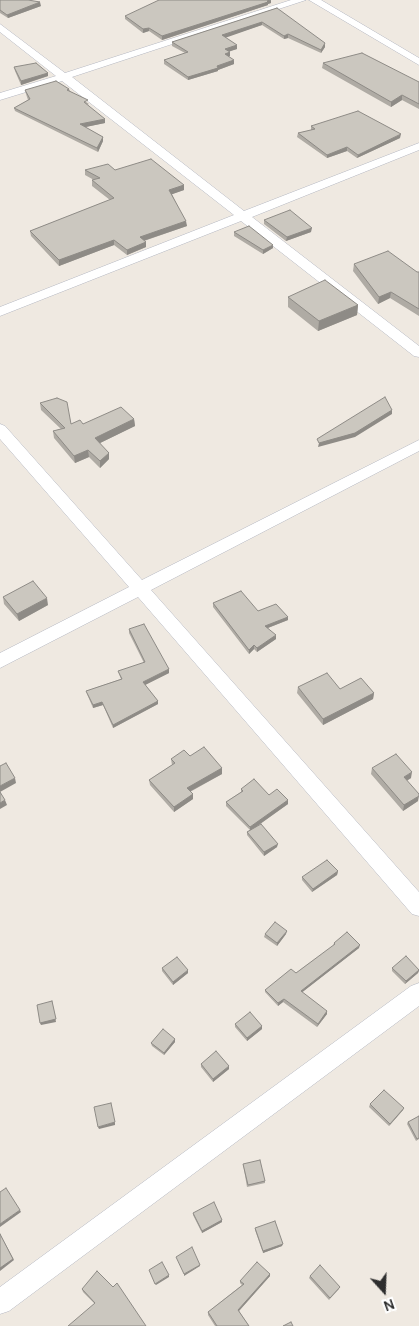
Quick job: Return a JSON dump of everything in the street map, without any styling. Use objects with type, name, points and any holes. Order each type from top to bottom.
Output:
[{"type":"street","points":[[0,97],[301,0]]},
{"type":"street","points":[[314,0],[419,62]]},
{"type":"street","points":[[0,28],[419,353]]},
{"type":"street","points":[[0,312],[419,146]]},
{"type":"street","points":[[0,429],[419,907]]},
{"type":"street","points":[[0,661],[419,446]]},
{"type":"street","points":[[0,1302],[419,993]]},
{"type":"building","points":[[0,0],[40,2],[7,15],[0,10]]},
{"type":"building","points":[[159,0],[270,0],[162,36],[149,28],[143,29],[125,16]]},
{"type":"building","points":[[277,8],[325,43],[321,50],[288,34],[284,36],[262,22],[222,35],[237,45],[225,49],[230,52],[225,54],[234,60],[217,66],[218,68],[188,77],[164,60],[188,52],[172,42]]},
{"type":"building","points":[[362,53],[419,82],[419,104],[402,95],[391,102],[323,63]]},
{"type":"building","points":[[36,63],[48,73],[21,81],[14,67]]},
{"type":"building","points":[[56,81],[69,89],[67,90],[88,100],[84,102],[105,119],[80,124],[103,137],[97,148],[14,108],[30,99],[25,90]]},
{"type":"building","points":[[358,111],[401,134],[358,155],[347,147],[327,155],[298,133],[315,129],[311,126]]},
{"type":"building","points":[[151,159],[184,185],[169,190],[186,221],[140,237],[146,242],[127,250],[114,240],[59,260],[30,231],[114,198],[92,180],[100,178],[85,170],[108,164],[115,170]]},
{"type":"building","points":[[290,210],[312,228],[287,237],[264,220]]},
{"type":"building","points":[[249,226],[273,245],[263,250],[234,232]]},
{"type":"building","points":[[388,251],[419,272],[419,309],[391,292],[379,297],[354,264]]},
{"type":"building","points":[[325,280],[358,305],[319,321],[288,297]]},
{"type":"building","points":[[385,397],[392,410],[355,433],[319,443],[317,439]]},
{"type":"building","points":[[57,398],[67,402],[71,424],[80,420],[83,424],[121,407],[134,419],[95,438],[109,453],[100,461],[88,450],[74,456],[53,431],[65,428],[40,403]]},
{"type":"building","points":[[33,581],[47,598],[17,614],[3,597]]},
{"type":"building","points":[[241,591],[258,611],[276,604],[288,617],[265,626],[276,635],[257,648],[254,645],[249,650],[213,603]]},
{"type":"building","points":[[144,624],[169,669],[143,682],[158,701],[113,725],[102,702],[93,705],[86,691],[122,679],[118,671],[145,662],[129,629]]},
{"type":"building","points":[[327,673],[340,689],[361,678],[374,693],[323,719],[298,687]]},
{"type":"building","points":[[204,747],[222,768],[187,788],[193,794],[174,807],[149,780],[175,763],[171,759],[184,750],[190,756]]},
{"type":"building","points":[[396,754],[412,772],[404,777],[419,794],[419,796],[404,805],[372,768]]},
{"type":"building","points":[[6,763],[15,778],[0,786],[0,766]]},
{"type":"building","points":[[254,779],[269,795],[277,789],[288,800],[250,827],[226,802],[243,791],[241,789]]},
{"type":"building","points":[[0,792],[5,800],[0,803]]},
{"type":"building","points":[[261,824],[278,844],[264,852],[247,832]]},
{"type":"building","points":[[327,860],[338,871],[313,889],[302,877]]},
{"type":"building","points":[[275,922],[287,931],[277,943],[265,934]]},
{"type":"building","points":[[347,932],[360,945],[301,991],[327,1011],[318,1024],[284,999],[278,1003],[265,990],[291,969],[296,973],[335,944]]},
{"type":"building","points":[[406,956],[419,970],[406,981],[392,968]]},
{"type":"building","points":[[177,957],[188,970],[173,982],[162,968]]},
{"type":"building","points":[[52,1001],[56,1019],[40,1023],[37,1005]]},
{"type":"building","points":[[250,1012],[262,1026],[247,1038],[235,1024]]},
{"type":"building","points":[[163,1029],[175,1039],[164,1053],[151,1043]]},
{"type":"building","points":[[216,1051],[229,1066],[213,1079],[201,1064]]},
{"type":"building","points":[[384,1090],[404,1108],[390,1124],[370,1104]]},
{"type":"building","points":[[111,1103],[115,1122],[98,1127],[94,1107]]},
{"type":"building","points":[[419,1116],[419,1138],[417,1139],[408,1122]]},
{"type":"building","points":[[260,1160],[265,1181],[248,1185],[243,1164]]},
{"type":"building","points":[[6,1188],[20,1210],[0,1224],[0,1192]]},
{"type":"building","points":[[214,1202],[222,1220],[202,1231],[193,1213]]},
{"type":"building","points":[[275,1221],[283,1244],[263,1251],[255,1228]]},
{"type":"building","points":[[0,1234],[13,1259],[0,1268]]},
{"type":"building","points":[[192,1247],[200,1265],[184,1274],[176,1257]]},
{"type":"building","points":[[162,1262],[169,1275],[155,1284],[149,1270]]},
{"type":"building","points":[[257,1262],[270,1274],[238,1310],[249,1326],[217,1326],[208,1312],[244,1284],[240,1281]]},
{"type":"building","points":[[320,1265],[340,1287],[330,1298],[310,1276]]},
{"type":"building","points":[[97,1271],[113,1287],[117,1283],[146,1326],[68,1326],[95,1303],[82,1289]]},
{"type":"building","points":[[291,1322],[293,1326],[283,1326]]}]
